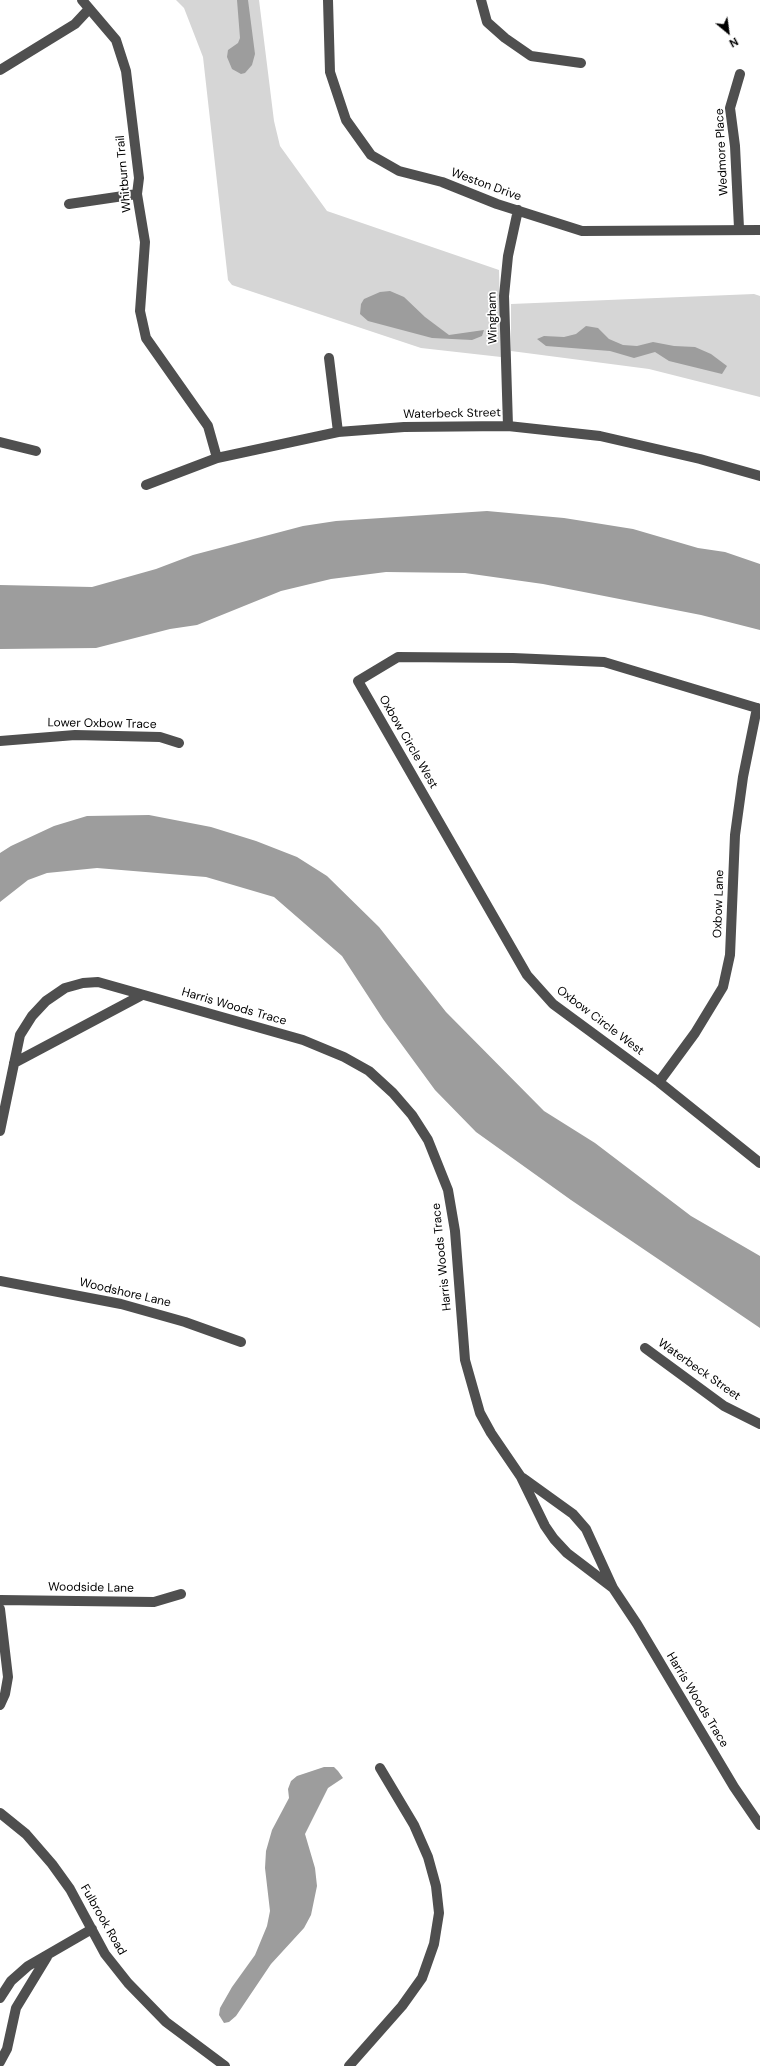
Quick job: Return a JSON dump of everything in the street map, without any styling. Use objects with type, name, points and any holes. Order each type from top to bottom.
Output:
[{"type":"street","name":"Whitburn Trail","points":[[82,0],[116,40],[126,71],[139,178],[137,194],[145,242],[140,310],[146,338],[208,426],[217,458]]},
{"type":"street","name":"Weston Drive","points":[[328,0],[330,72],[346,120],[371,155],[399,171],[442,182],[497,204],[582,231],[640,232],[739,228],[760,230]]},
{"type":"street","points":[[481,0],[487,22],[505,38],[531,56],[581,63]]},
{"type":"street","points":[[0,70],[75,24],[89,10]]},
{"type":"street","name":"Wedmore Place","points":[[739,228],[735,146],[730,108],[740,74]]},
{"type":"street","points":[[69,204],[137,194]]},
{"type":"street","name":"Wingham","points":[[508,426],[504,296],[508,256],[518,210]]},
{"type":"street","points":[[329,358],[338,432]]},
{"type":"street","name":"Waterbeck Street","points":[[146,485],[217,458],[338,432],[404,427],[508,426],[600,436],[700,459],[760,476]]},
{"type":"street","points":[[0,442],[36,450]]},
{"type":"street","name":"Oxbow Circle West","points":[[758,709],[604,662],[513,658],[398,657],[358,681],[527,975],[553,1004],[659,1082],[760,1163]]},
{"type":"street","name":"Oxbow Lane","points":[[659,1082],[695,1033],[723,987],[730,955],[735,835],[743,777],[758,709]]},
{"type":"street","name":"Lower Oxbow Trace","points":[[0,741],[75,735],[160,737],[179,743]]},
{"type":"street","name":"Harris Woods Trace","points":[[0,1132],[20,1035],[32,1016],[46,1002],[66,988],[84,983],[98,982],[303,1040],[344,1057],[370,1071],[393,1093],[412,1115],[428,1140],[448,1190],[455,1231],[465,1360],[472,1390],[480,1413],[491,1433],[521,1477],[545,1526],[554,1539],[567,1553],[613,1588]]},
{"type":"street","points":[[14,1063],[142,995]]},
{"type":"street","name":"Woodshore Lane","points":[[0,1282],[121,1304],[185,1322],[241,1342]]},
{"type":"street","name":"Waterbeck Street","points":[[645,1348],[724,1406],[760,1424]]},
{"type":"street","name":"Harris Woods Trace","points":[[521,1477],[573,1514],[586,1529],[613,1588],[637,1624],[734,1787],[760,1825]]},
{"type":"street","name":"Woodside Lane","points":[[0,1600],[154,1602],[181,1594]]},
{"type":"street","points":[[0,1609],[8,1678],[5,1694],[0,1705]]},
{"type":"street","points":[[349,2066],[402,2006],[422,1978],[434,1944],[439,1914],[436,1886],[428,1857],[414,1824],[380,1768]]},
{"type":"street","name":"Fulbrook Road","points":[[0,1813],[26,1834],[52,1864],[70,1889],[105,1954],[128,1983],[166,2022],[225,2066]]},
{"type":"street","points":[[0,1998],[11,1981],[28,1966],[47,1957],[92,1929]]},
{"type":"street","points":[[0,2062],[7,2049],[16,2008],[47,1957]]},
{"type":"shaded area","points":[[176,0],[259,0],[274,121],[280,146],[327,211],[499,270],[501,357],[421,348],[232,285],[228,280],[203,57],[184,8]]},
{"type":"shaded area","points":[[237,0],[248,0],[255,54],[252,65],[245,73],[241,74],[232,69],[227,57],[228,50],[238,43],[240,38]]},
{"type":"shaded area","points":[[390,291],[404,297],[425,317],[449,335],[484,330],[482,336],[472,340],[432,338],[368,321],[360,314],[361,304],[364,299],[380,292]]},
{"type":"shaded area","points":[[754,294],[760,296],[760,397],[649,369],[511,351],[511,304]]},
{"type":"shaded area","points":[[586,326],[598,328],[609,339],[623,345],[637,346],[653,342],[674,346],[695,347],[711,354],[727,366],[722,374],[669,361],[655,352],[634,358],[610,351],[546,346],[537,339],[544,336],[564,337],[576,334]]},
{"type":"shaded area","points":[[487,511],[564,518],[633,529],[698,548],[725,552],[760,564],[760,630],[701,615],[543,584],[465,573],[386,572],[331,579],[281,591],[197,625],[170,629],[96,648],[0,649],[0,585],[92,587],[156,569],[193,555],[303,526],[336,521]]},
{"type":"shaded area","points":[[149,815],[211,827],[256,841],[297,857],[327,876],[379,927],[446,1012],[544,1111],[595,1143],[691,1216],[760,1256],[760,1328],[571,1200],[476,1132],[435,1090],[383,1019],[342,956],[274,897],[206,877],[97,868],[47,873],[28,880],[0,902],[0,853],[11,846],[54,826],[87,816]]},
{"type":"shaded area","points":[[324,1767],[334,1767],[343,1778],[328,1788],[305,1834],[315,1868],[317,1886],[311,1915],[304,1928],[271,1964],[236,2016],[229,2022],[224,2023],[219,2015],[220,2008],[232,1987],[255,1955],[267,1926],[270,1911],[265,1868],[266,1851],[272,1830],[289,1798],[288,1789],[291,1781],[297,1776]]}]
